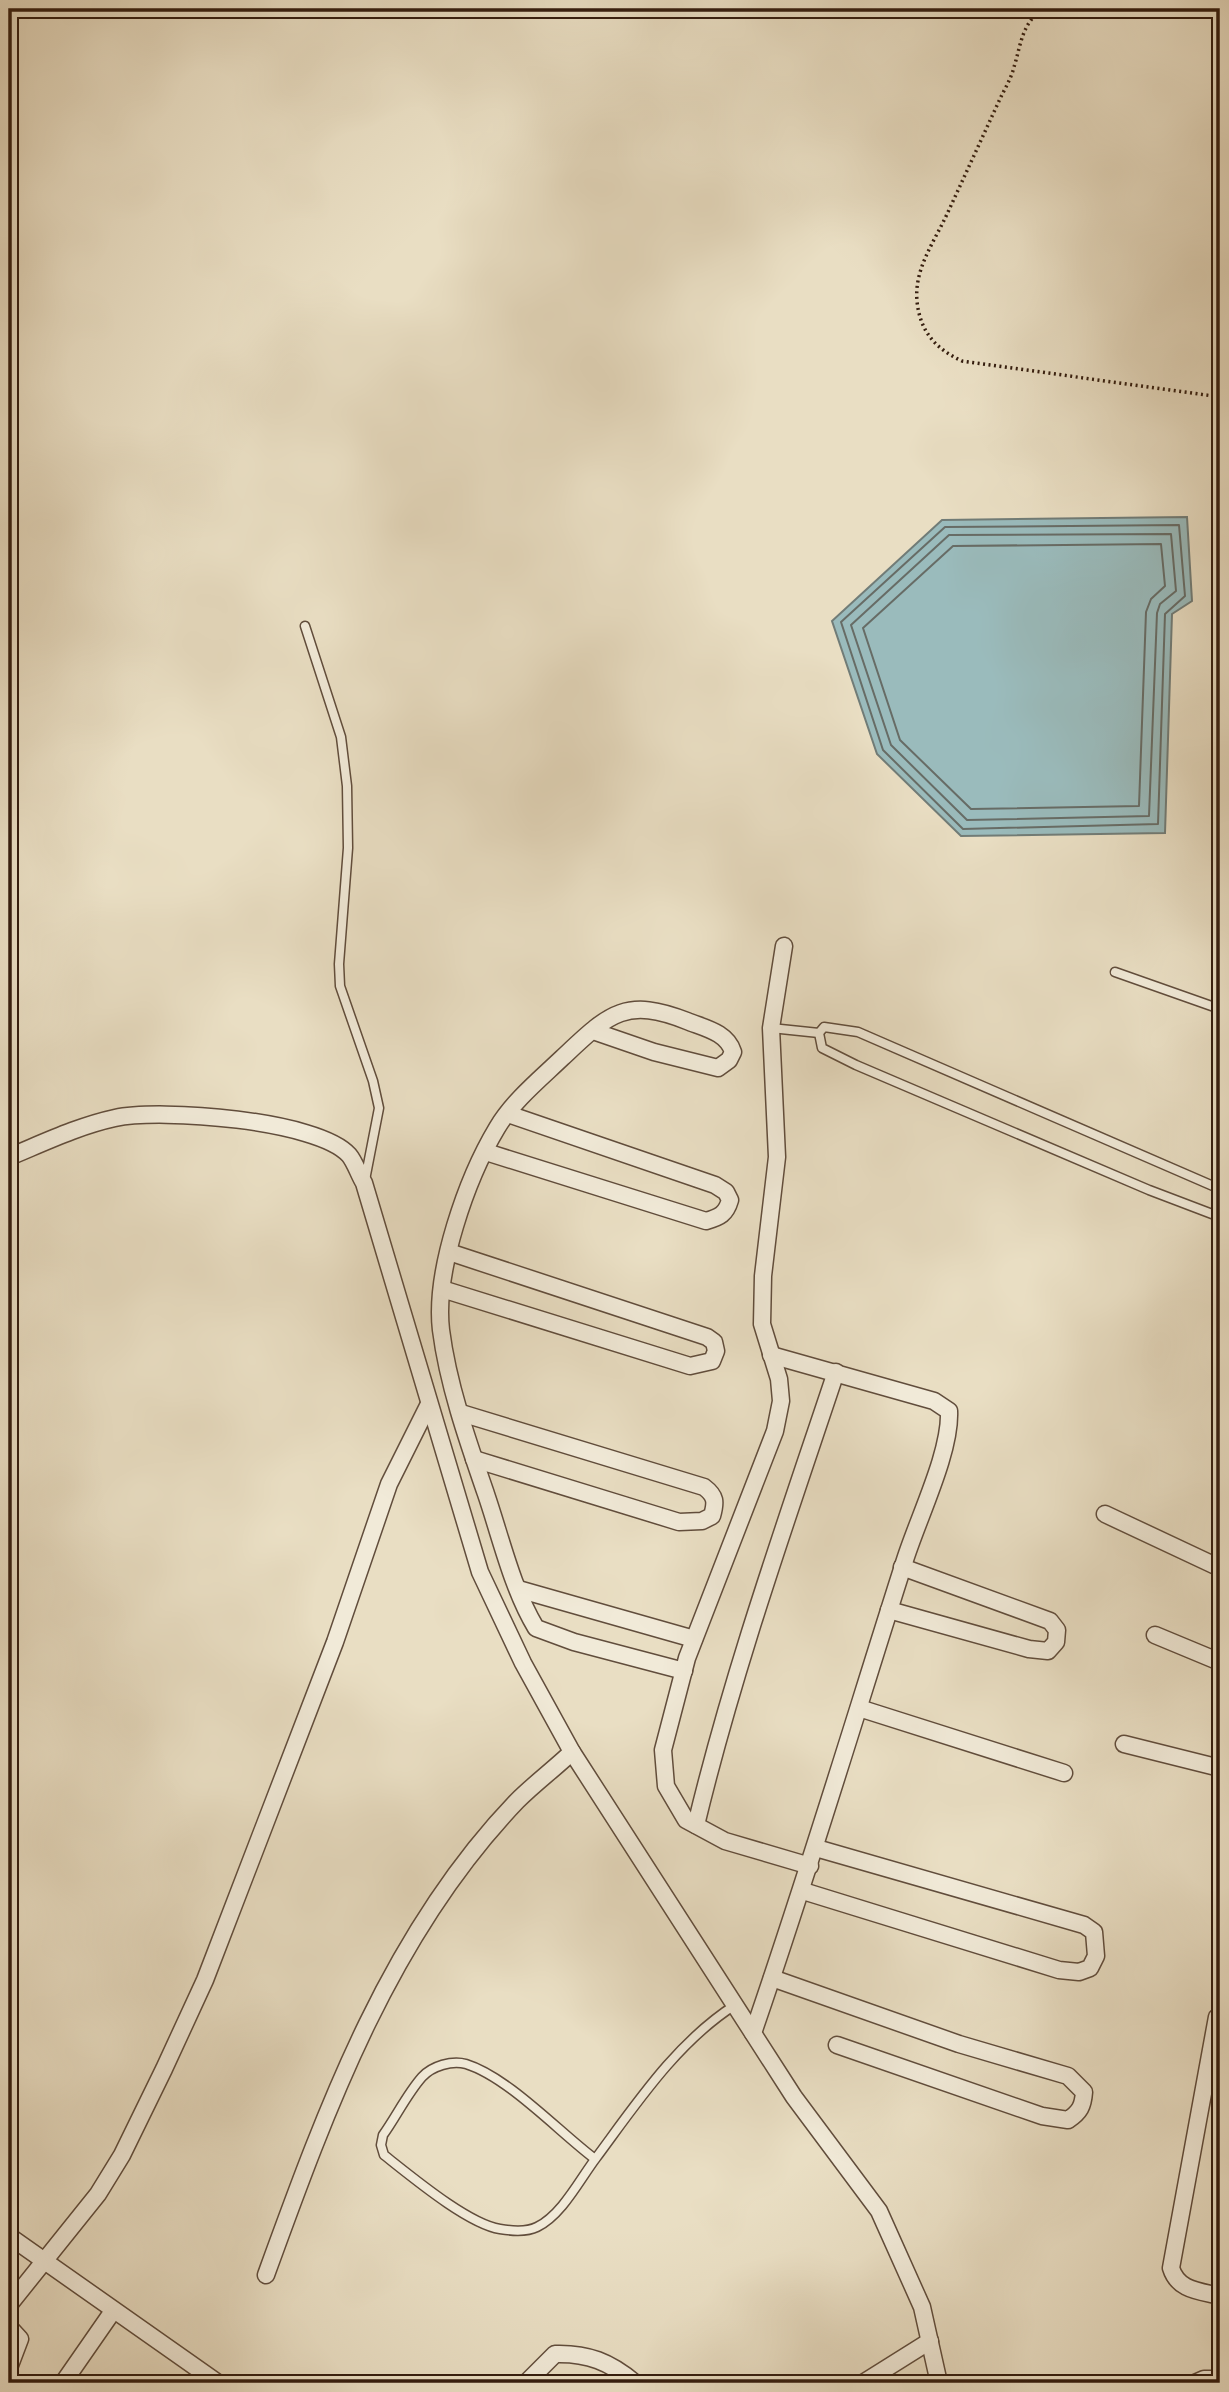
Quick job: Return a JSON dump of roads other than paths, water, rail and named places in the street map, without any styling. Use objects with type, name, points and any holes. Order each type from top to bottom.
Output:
[{"type":"street","points":[[784,946],[771,1028],[777,1157],[763,1276],[762,1324],[779,1380],[781,1401],[775,1431],[694,1639],[663,1750],[666,1786],[686,1819],[725,1841],[810,1866]]},
{"type":"street","points":[[593,1031],[654,1052],[718,1068],[729,1060],[733,1052],[724,1037],[653,1009],[632,1008],[609,1018],[593,1031],[535,1083],[498,1128],[468,1192],[449,1252],[442,1289],[441,1329],[474,1459],[518,1589],[536,1628],[574,1642],[684,1671]]},
{"type":"street","points":[[9,1157],[115,1118],[154,1113],[236,1119],[320,1138],[348,1154],[364,1183],[428,1406],[480,1572],[523,1663],[572,1752],[753,2034],[794,2097],[879,2211],[922,2306],[939,2383]]},
{"type":"street","points":[[486,1152],[706,1221],[720,1217],[727,1210],[730,1199],[726,1192],[715,1185],[508,1114]]},
{"type":"street","points":[[442,1289],[690,1366],[712,1361],[716,1351],[714,1342],[707,1336],[449,1252]]},
{"type":"street","points":[[753,2034],[803,1891],[902,1567],[950,1431],[949,1411],[934,1401],[771,1355]]},
{"type":"street","points":[[696,1825],[715,1746],[761,1595],[836,1373]]},
{"type":"street","points":[[9,2305],[77,2224],[122,2155],[205,1980],[335,1642],[389,1484],[428,1406]]},
{"type":"street","points":[[461,1413],[704,1487],[712,1493],[716,1503],[712,1516],[702,1521],[678,1522],[474,1459]]},
{"type":"street","points":[[1105,1514],[1220,1569]]},
{"type":"street","points":[[889,1610],[1029,1649],[1048,1651],[1056,1643],[1056,1630],[1050,1621],[902,1567]]},
{"type":"street","points":[[518,1589],[694,1639]]},
{"type":"street","points":[[1155,1635],[1220,1662]]},
{"type":"street","points":[[859,1708],[1064,1773]]},
{"type":"street","points":[[1124,1744],[1220,1768]]},
{"type":"street","points":[[265,2275],[364,2025],[405,1952],[458,1874],[495,1826],[517,1800],[572,1752]]},
{"type":"street","points":[[803,1891],[1059,1970],[1079,1972],[1090,1968],[1096,1956],[1094,1933],[1084,1925],[816,1848]]},
{"type":"street","points":[[772,1978],[959,2044],[1068,2076],[1084,2092],[1083,2103],[1079,2113],[1068,2120],[1042,2116],[837,2045]]},
{"type":"street","points":[[1217,2017],[1171,2268],[1174,2278],[1184,2287],[1220,2296]]},
{"type":"street","points":[[9,2236],[218,2383]]},
{"type":"street","points":[[63,2383],[113,2311]]},
{"type":"street","points":[[9,2327],[20,2339],[9,2368]]},
{"type":"street","points":[[863,2383],[930,2341]]},
{"type":"street","points":[[526,2383],[555,2354],[581,2353],[604,2361],[635,2383]]},
{"type":"street","points":[[1195,2383],[1204,2379],[1220,2379]]},
{"type":"lane","points":[[305,626],[341,737],[347,786],[348,848],[339,964],[340,986],[373,1081],[379,1108],[364,1183]]},
{"type":"lane","points":[[1115,972],[1220,1009]]},
{"type":"lane","points":[[819,1033],[824,1027],[833,1026],[858,1032],[1220,1189]]},
{"type":"lane","points":[[771,1028],[819,1033]]},
{"type":"lane","points":[[819,1033],[822,1048],[856,1065],[1149,1191],[1220,1217]]},
{"type":"lane","points":[[595,2159],[482,2071],[453,2062],[433,2069],[422,2077],[383,2135],[381,2145],[384,2155],[482,2224],[501,2229],[524,2230],[543,2223],[564,2201],[687,2044],[712,2020],[735,2005]]},
{"type":"water","points":[[1187,517],[1192,601],[1172,614],[1165,833],[961,836],[877,754],[832,621],[942,520]]}]
